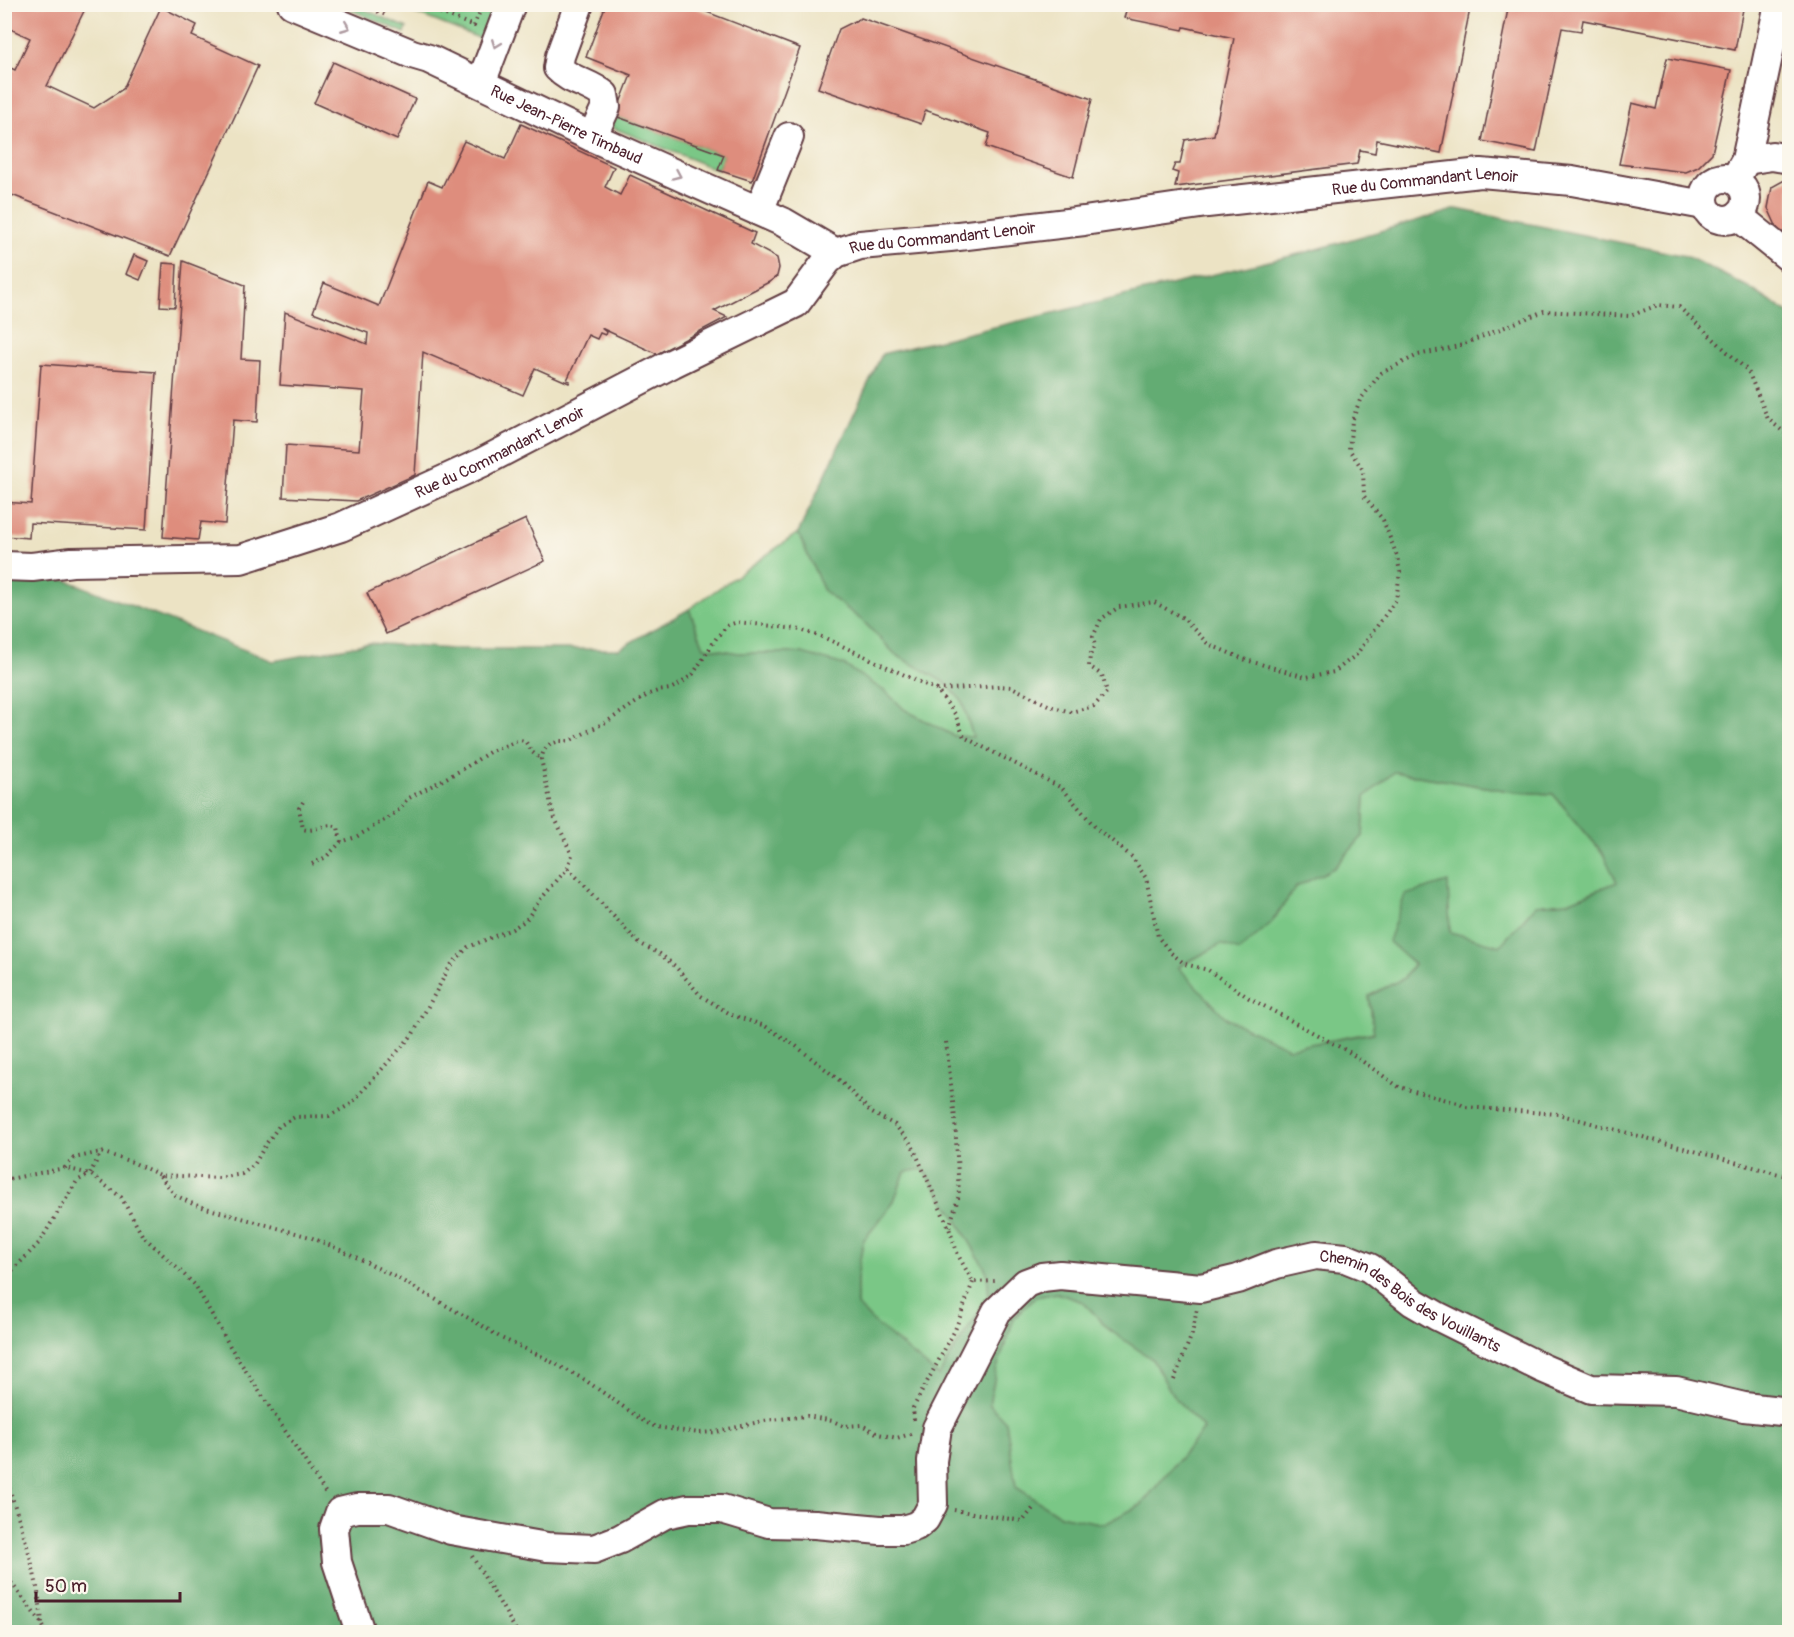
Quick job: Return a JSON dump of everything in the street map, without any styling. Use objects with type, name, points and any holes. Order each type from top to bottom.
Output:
[{"type":"street","name":"Rue Jean-Pierre Timbaud","points":[[292,4],[481,82],[513,100],[592,137],[783,222],[836,253]]},
{"type":"street","points":[[481,82],[511,4]]},
{"type":"street","points":[[579,4],[560,56],[558,68],[564,75],[597,88],[604,95],[606,107],[592,137]]},
{"type":"street","points":[[1779,4],[1740,170],[1740,183],[1746,195],[1744,210],[1738,216],[1728,220],[1718,219],[1711,215],[1704,205],[1705,190],[1713,181],[1725,177],[1740,170],[1772,156],[1790,159]]},
{"type":"street","points":[[759,211],[789,137]]},
{"type":"street","name":"Rue du Commandant Lenoir","points":[[4,566],[32,567],[72,562],[241,558],[341,527],[377,513],[480,463],[673,363],[796,303],[823,266],[836,253],[860,245],[1084,221],[1207,203],[1480,173],[1572,181],[1704,205]]},
{"type":"street","points":[[1738,216],[1790,258]]},
{"type":"street","name":"Chemin des Bois des Vouillants","points":[[1026,1283],[1042,1277],[1060,1275],[1201,1288],[1238,1279],[1276,1264],[1316,1255],[1345,1258],[1370,1268],[1413,1302],[1437,1317],[1591,1389],[1676,1391],[1744,1407],[1790,1412]]},
{"type":"street","points":[[360,1632],[336,1562],[334,1529],[340,1512],[357,1508],[389,1508],[451,1530],[547,1547],[594,1549],[620,1539],[665,1515],[688,1509],[722,1509],[769,1523],[903,1530],[916,1526],[925,1519],[933,1504],[932,1461],[937,1428],[997,1311],[1026,1283]]},
{"type":"path","points":[[418,4],[474,26],[482,6],[473,4]]},
{"type":"path","points":[[937,690],[1012,687],[1050,706],[1071,712],[1094,706],[1107,692],[1102,675],[1089,666],[1090,655],[1095,647],[1093,637],[1101,619],[1119,607],[1154,602],[1183,618],[1208,645],[1246,660],[1306,677],[1334,672],[1356,655],[1396,600],[1400,572],[1397,556],[1383,519],[1364,496],[1363,470],[1348,449],[1352,421],[1360,400],[1381,373],[1418,355],[1459,346],[1544,311],[1630,316],[1658,305],[1679,307],[1748,371],[1768,419],[1790,437]]},
{"type":"path","points":[[65,1168],[74,1158],[101,1152],[132,1162],[160,1175],[219,1178],[242,1174],[254,1165],[279,1126],[295,1118],[329,1116],[351,1104],[413,1034],[450,966],[468,947],[512,929],[526,920],[539,901],[568,868],[572,855],[553,814],[541,759],[544,750],[550,744],[569,741],[608,721],[649,694],[658,690],[670,690],[680,684],[693,674],[717,637],[728,625],[738,621],[797,629],[825,638],[937,690],[955,714],[964,737],[1062,788],[1096,828],[1132,857],[1146,878],[1158,937],[1172,953],[1185,964],[1208,970],[1249,998],[1349,1052],[1399,1087],[1465,1107],[1558,1114],[1790,1177]]},
{"type":"path","points":[[312,864],[326,857],[342,842],[356,837],[388,818],[400,809],[407,799],[500,747],[520,740],[525,741],[532,752],[541,759]]},
{"type":"path","points":[[303,802],[299,808],[303,829],[314,830],[328,824],[334,825],[338,827],[342,842]]},
{"type":"path","points":[[568,868],[639,943],[660,954],[675,966],[701,996],[732,1015],[765,1026],[796,1046],[839,1080],[872,1113],[895,1125],[912,1145],[949,1228],[958,1256],[973,1282]]},
{"type":"path","points":[[946,1042],[956,1119],[959,1195],[949,1228]]},
{"type":"path","points":[[4,1279],[39,1243],[77,1181],[90,1174],[101,1152]]},
{"type":"path","points":[[4,1180],[65,1168],[90,1174],[121,1197],[142,1235],[195,1285],[231,1348],[313,1476],[340,1512]]},
{"type":"path","points":[[160,1175],[175,1195],[195,1205],[310,1237],[350,1254],[410,1285],[501,1338],[585,1380],[645,1422],[676,1431],[717,1432],[763,1421],[807,1416],[833,1420],[844,1426],[862,1425],[878,1434],[897,1438],[916,1433],[913,1408],[955,1330],[973,1282]]},
{"type":"path","points":[[973,1282],[1019,1280],[1026,1283]]},
{"type":"path","points":[[1174,1380],[1192,1334],[1201,1288]]},
{"type":"path","points":[[4,1471],[29,1546],[40,1595],[42,1624]]},
{"type":"path","points":[[933,1504],[949,1509],[1023,1521],[1034,1507]]},
{"type":"path","points":[[451,1530],[472,1556],[517,1632]]},
{"type":"path","points":[[4,1573],[46,1632]]},
{"type":"green space","points":[[340,5],[354,5],[407,28],[405,33]]},
{"type":"green space","points":[[394,5],[497,5],[484,40]]},
{"type":"green space","points":[[615,116],[724,155],[718,170],[611,127]]},
{"type":"green space","points":[[1457,209],[1686,256],[1748,287],[1790,314],[1789,1632],[5,1632],[4,575],[66,580],[273,661],[370,643],[452,649],[619,649],[689,609],[704,647],[738,653],[802,653],[844,665],[886,692],[905,710],[954,736],[973,737],[962,701],[944,682],[896,655],[864,622],[824,591],[798,533],[882,354],[1307,252]],"holes":[[[1394,772],[1516,792],[1553,794],[1602,852],[1617,882],[1568,902],[1536,905],[1500,946],[1450,932],[1448,882],[1405,895],[1388,941],[1414,964],[1404,978],[1369,996],[1374,1033],[1289,1048],[1227,1019],[1178,967],[1221,944],[1239,951],[1271,923],[1296,887],[1334,868],[1363,836],[1365,797]],[[923,1169],[953,1213],[987,1272],[989,1297],[939,1376],[871,1320],[857,1305],[857,1278],[863,1241],[893,1203],[905,1172]],[[1057,1293],[1083,1302],[1111,1331],[1152,1359],[1174,1397],[1204,1429],[1141,1505],[1104,1524],[1059,1515],[1016,1487],[1006,1422],[989,1404],[996,1371],[1014,1318],[1035,1297]]]},
{"type":"green space","points":[[798,533],[824,591],[864,622],[896,655],[944,682],[962,701],[973,737],[954,736],[905,710],[886,692],[802,653],[738,653],[704,647],[689,609]]},
{"type":"green space","points":[[1394,772],[1516,792],[1553,794],[1602,852],[1618,882],[1568,902],[1536,905],[1500,946],[1450,932],[1414,963],[1404,978],[1369,996],[1374,1032],[1289,1048],[1227,1019],[1177,968],[1221,944],[1271,923],[1296,887],[1334,868],[1363,836],[1365,797]]},
{"type":"green space","points":[[923,1168],[953,1213],[987,1272],[989,1298],[950,1356],[939,1377],[871,1320],[857,1305],[857,1278],[863,1241],[893,1203],[905,1172]]},
{"type":"green space","points":[[1057,1293],[1083,1302],[1111,1331],[1152,1359],[1174,1397],[1204,1429],[1141,1505],[1104,1524],[1059,1515],[1016,1487],[1006,1422],[989,1404],[996,1371],[1014,1318],[1035,1297]]},
{"type":"building","points":[[606,4],[686,4],[800,48],[752,181],[718,170],[724,155],[615,116],[631,75],[586,57]]},
{"type":"building","points":[[1128,4],[1471,4],[1441,153],[1377,140],[1375,153],[1360,150],[1357,164],[1175,187],[1178,173],[1172,171],[1175,164],[1180,164],[1185,140],[1214,135],[1234,38],[1184,27],[1183,30],[1124,18]]},
{"type":"building","points":[[1509,4],[1744,4],[1735,50],[1583,20],[1581,31],[1562,28],[1536,152],[1482,141]]},
{"type":"building","points":[[4,5],[87,5],[47,86],[94,108],[123,89],[161,7],[197,25],[192,36],[258,66],[170,256],[4,192],[4,65],[15,70],[30,38],[4,26]]},
{"type":"building","points":[[861,18],[1092,99],[1073,177],[986,147],[990,133],[925,110],[921,124],[818,88],[839,29]]},
{"type":"building","points":[[1667,58],[1731,70],[1712,153],[1698,167],[1686,172],[1619,164],[1632,103],[1656,109]]},
{"type":"building","points":[[333,62],[415,99],[397,140],[314,103]]},
{"type":"building","points":[[521,124],[614,167],[605,187],[620,195],[630,175],[755,233],[751,244],[777,258],[779,268],[777,276],[714,311],[727,317],[657,354],[601,328],[606,332],[605,335],[600,333],[597,339],[588,335],[567,380],[570,381],[569,383],[535,368],[523,395],[423,352],[415,475],[356,501],[283,497],[286,445],[359,450],[364,391],[280,385],[285,312],[367,344],[368,333],[313,312],[324,283],[379,306],[428,181],[442,187],[464,141],[505,159]]},
{"type":"building","points":[[1790,177],[1790,237],[1778,230],[1768,208],[1772,187]]},
{"type":"building","points":[[134,255],[148,261],[140,280],[126,274]]},
{"type":"building","points":[[183,261],[245,285],[241,359],[260,360],[257,422],[233,420],[225,524],[201,522],[198,540],[163,537]]},
{"type":"building","points":[[163,263],[177,264],[175,307],[160,306]]},
{"type":"building","points":[[41,364],[156,372],[146,530],[30,523],[29,538],[4,536],[4,502],[31,504]]},
{"type":"building","points":[[526,519],[545,561],[386,634],[367,593]]}]
